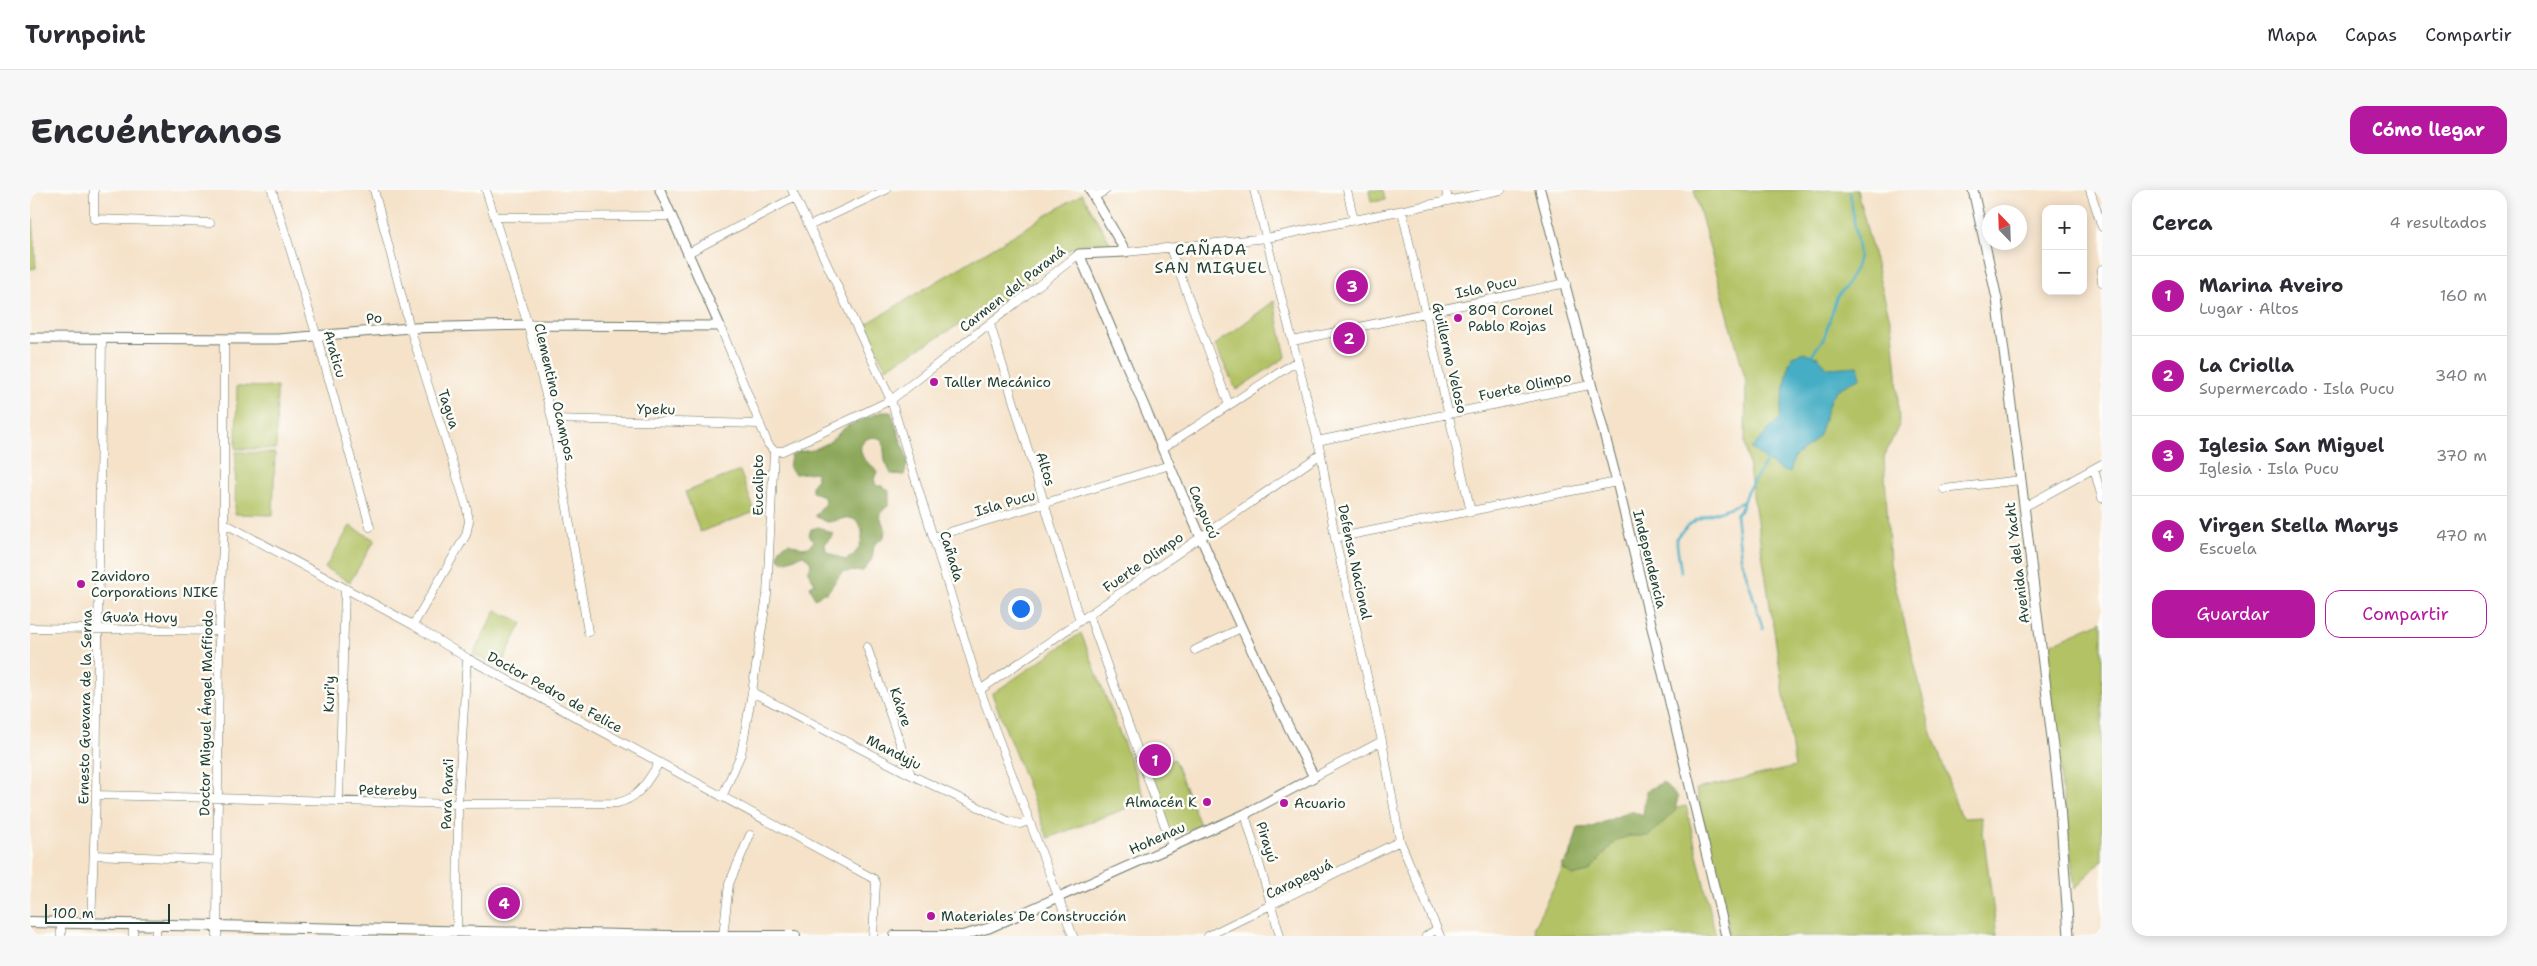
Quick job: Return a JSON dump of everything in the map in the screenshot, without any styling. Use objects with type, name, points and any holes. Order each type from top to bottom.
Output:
[{"type":"main road","points":[[30,922],[91,924],[133,931],[341,933],[457,931],[669,936],[795,936]]},
{"type":"main road","points":[[894,936],[964,935]]},
{"type":"street","points":[[94,190],[94,219],[210,224]]},
{"type":"street","name":"Araticu","points":[[272,190],[317,337],[370,526]]},
{"type":"street","name":"Tagua","points":[[374,190],[410,328],[466,505],[468,521],[466,535],[413,625]]},
{"type":"street","name":"Clementino Ocampos","points":[[486,190],[496,217],[528,325],[552,419],[588,632]]},
{"type":"street","name":"Eucalipto","points":[[660,190],[720,326],[768,444],[774,451],[767,595],[741,754],[722,797]]},
{"type":"street","points":[[809,226],[886,190]]},
{"type":"street","points":[[1106,190],[1092,194],[1126,252]]},
{"type":"street","name":"Defensa Nacional","points":[[1254,190],[1320,454],[1335,538],[1382,741],[1400,842],[1438,933]]},
{"type":"street","points":[[1348,190],[1354,220]]},
{"type":"street","points":[[1446,190],[1448,201]]},
{"type":"street","name":"Carmen del Paraná","points":[[774,451],[783,451],[891,400],[1080,254],[1126,252],[1267,238],[1501,190]]},
{"type":"street","name":"Independencia","points":[[1540,190],[1617,482],[1726,936]]},
{"type":"street","name":"Avenida del Yacht","points":[[1973,190],[1997,299],[2021,480],[2060,805],[2069,936]]},
{"type":"street","points":[[2090,190],[2102,226]]},
{"type":"street","points":[[688,253],[793,194]]},
{"type":"street","name":"Cañada","points":[[793,194],[891,400],[980,690],[1073,936]]},
{"type":"street","name":"Guillermo Veloso","points":[[1402,211],[1471,512]]},
{"type":"street","points":[[496,217],[671,216]]},
{"type":"street","points":[[1170,248],[1229,405]]},
{"type":"street","name":"Caapucú","points":[[1080,254],[1200,538],[1241,628],[1314,777]]},
{"type":"street","points":[[2102,269],[2102,282]]},
{"type":"street","name":"Isla Pucu","points":[[1293,341],[1566,283]]},
{"type":"street","name":"Altos","points":[[990,324],[1080,621]]},
{"type":"street","name":"Po","points":[[30,338],[224,340],[317,337],[410,328],[528,325],[720,326]]},
{"type":"street","name":"Ernesto Guevara de la Serna","points":[[91,924],[96,795],[102,339]]},
{"type":"street","name":"Doctor Miguel Ángel Maffiodo","points":[[217,932],[219,631],[224,522],[224,340]]},
{"type":"street","points":[[1163,448],[1297,361]]},
{"type":"street","name":"Fuerte Olimpo","points":[[1317,441],[1590,385]]},
{"type":"street","name":"Ypeku","points":[[552,419],[760,424]]},
{"type":"street","name":"Fuerte Olimpo","points":[[980,690],[1320,454]]},
{"type":"street","points":[[2024,506],[2102,464]]},
{"type":"street","name":"Isla Pucu","points":[[933,538],[1170,466]]},
{"type":"street","points":[[2094,469],[2102,498]]},
{"type":"street","points":[[1944,489],[2021,480]]},
{"type":"street","points":[[1335,538],[1617,482]]},
{"type":"street","name":"Doctor Pedro de Felice","points":[[224,522],[413,625],[467,658],[875,880],[873,936]]},
{"type":"street","name":"Kuri'y","points":[[339,801],[345,589]]},
{"type":"street","points":[[1089,615],[1172,846]]},
{"type":"street","name":"Gua'a Hovy","points":[[30,628],[219,631]]},
{"type":"street","points":[[1195,650],[1241,628]]},
{"type":"street","name":"Ka'are","points":[[867,647],[911,775]]},
{"type":"street","name":"Para Para'i","points":[[457,931],[458,804],[467,658]]},
{"type":"street","name":"Mandyju","points":[[752,692],[911,775],[1008,821],[1020,824],[1029,821]]},
{"type":"street","name":"Hohenau","points":[[964,935],[989,928],[1245,814],[1382,741]]},
{"type":"street","name":"Petereby","points":[[96,795],[218,800],[458,804],[617,803],[628,801],[639,794],[659,763]]},
{"type":"street","name":"Pirayú","points":[[1245,814],[1273,905],[1280,936]]},
{"type":"street","points":[[723,936],[729,884],[750,835]]},
{"type":"street","name":"Carapeguá","points":[[1208,936],[1400,842]]},
{"type":"street","points":[[94,855],[217,860]]},
{"type":"street","points":[[61,923],[61,936]]},
{"type":"street","points":[[1426,936],[1438,933]]},
{"type":"green space","points":[[1369,190],[1383,190],[1385,200],[1371,202]]},
{"type":"green space","points":[[1694,190],[1857,190],[1893,331],[1897,374],[1899,425],[1884,457],[1890,564],[1930,727],[1959,813],[1964,818],[1981,817],[1997,936],[1730,936],[1696,789],[1795,767],[1745,443],[1746,381]]},
{"type":"green space","points":[[1082,194],[1111,244],[1083,244],[1070,249],[974,324],[970,318],[886,368],[863,326]]},
{"type":"green space","points":[[30,219],[33,219],[36,268],[30,269]]},
{"type":"green space","points":[[1274,301],[1286,357],[1236,390],[1215,345]]},
{"type":"green space","points":[[237,386],[277,387],[276,449],[236,449]]},
{"type":"green space","points":[[881,412],[891,412],[908,461],[904,475],[891,474],[885,461],[883,440],[874,437],[866,439],[861,445],[863,458],[877,472],[874,479],[876,486],[883,486],[889,491],[889,505],[880,516],[885,530],[884,537],[874,545],[872,559],[863,571],[842,572],[827,593],[822,593],[815,599],[810,586],[815,583],[808,572],[811,565],[809,559],[803,555],[784,562],[778,558],[780,549],[783,545],[789,543],[802,548],[809,547],[814,541],[809,535],[811,529],[819,527],[834,534],[825,544],[826,551],[845,560],[851,557],[860,546],[862,532],[857,521],[850,518],[827,522],[815,516],[825,503],[824,496],[812,492],[812,485],[817,479],[816,472],[795,474],[789,467],[791,456],[797,452],[813,450],[828,443],[847,426]]},
{"type":"green space","points":[[236,452],[275,453],[273,515],[235,514]]},
{"type":"green space","points":[[740,471],[755,512],[700,532],[685,492]]},
{"type":"green space","points":[[350,526],[375,540],[350,582],[325,568]]},
{"type":"green space","points":[[496,610],[522,623],[500,667],[473,654]]},
{"type":"green space","points":[[2102,621],[2102,860],[2075,889],[2044,647]]},
{"type":"green space","points":[[1081,633],[1146,801],[1048,838],[992,694]]},
{"type":"green space","points":[[1174,759],[1200,825],[1170,837],[1145,770]]},
{"type":"green space","points":[[1663,782],[1678,797],[1675,811],[1649,836],[1630,836],[1616,840],[1589,872],[1572,876],[1561,866],[1570,857],[1578,828],[1592,827],[1631,811],[1643,816],[1646,791]]},
{"type":"green space","points":[[1686,806],[1716,936],[1536,936],[1534,927],[1572,850],[1652,814]]},
{"type":"water","points":[[1804,352],[1818,357],[1828,368],[1858,366],[1861,377],[1837,390],[1831,397],[1819,435],[1814,442],[1794,457],[1790,473],[1779,469],[1751,449],[1779,419],[1789,364],[1793,356]]},
{"type":"waterway","points":[[1810,357],[1824,338],[1837,296],[1845,288],[1856,267],[1859,256],[1850,193]]},
{"type":"waterway","points":[[1763,629],[1741,557],[1736,515],[1740,511],[1747,491],[1769,458]]},
{"type":"waterway","points":[[1681,572],[1676,538],[1684,529],[1699,518],[1742,502]]},
{"type":"place","name":"Iglesia San Miguel","points":[[1352,286]]},
{"type":"place","name":"809 Coronel Pablo Rojas","points":[[1458,318]]},
{"type":"place","name":"La Criolla","points":[[1349,338]]},
{"type":"place","name":"Taller Mecánico","points":[[934,382]]},
{"type":"place","name":"Zavidoro Corporations NIKE","points":[[81,584]]},
{"type":"place","name":"Marina Aveiro","points":[[1155,760]]},
{"type":"place","name":"Almacén K","points":[[1207,802]]},
{"type":"place","name":"Acuario","points":[[1284,803]]},
{"type":"place","name":"Virgen Stella Marys","points":[[504,903]]},
{"type":"place","name":"Materiales De Construcción","points":[[931,916]]},
{"type":"district","name":"CAÑADA SAN MIGUEL","points":[[1211,258]]}]
